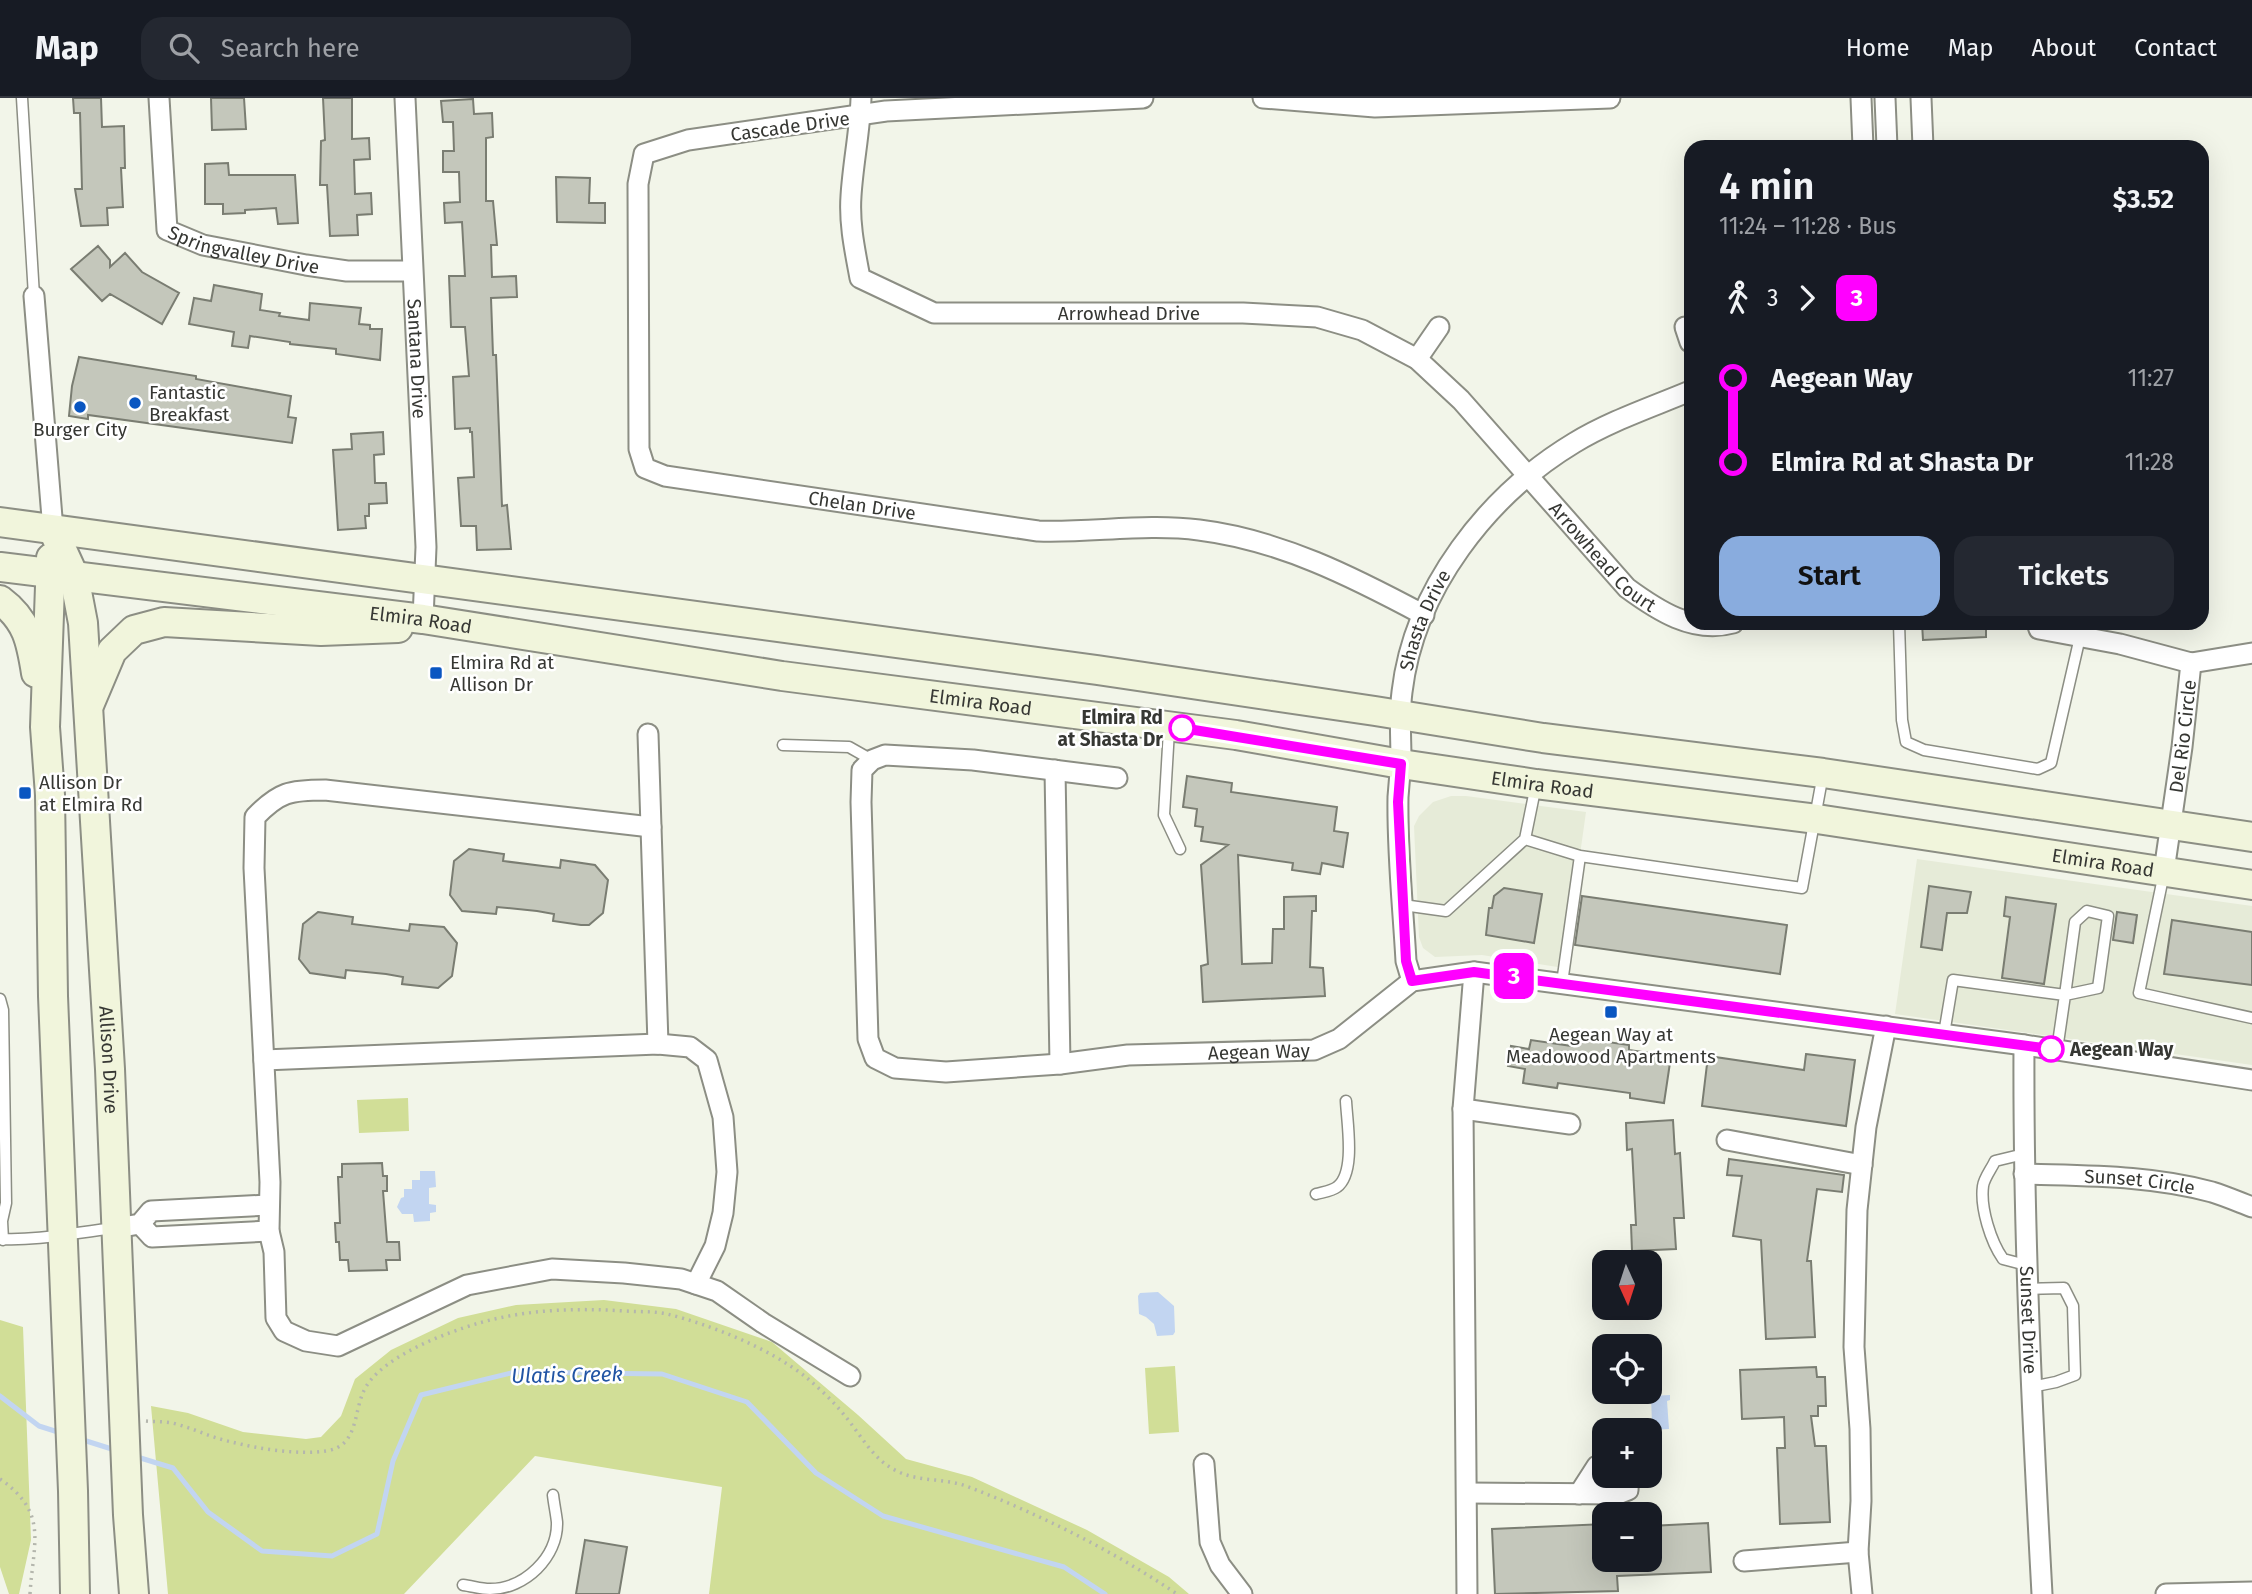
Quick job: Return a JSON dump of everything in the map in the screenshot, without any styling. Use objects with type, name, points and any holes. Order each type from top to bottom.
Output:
[{"type":"main road","name":"Elmira Road","points":[[0,522],[866,638],[1543,738],[1824,773],[2252,837]]},
{"type":"main road","name":"Allison Drive","points":[[52,530],[62,575],[83,623],[110,1069],[128,1226],[135,1427],[128,1515],[134,1594]]},
{"type":"main road","name":"Elmira Road","points":[[0,567],[434,622],[782,676],[1236,736],[1536,784],[1817,819],[2252,885]]},
{"type":"main road","name":"Allison Drive","points":[[62,575],[45,727],[50,795],[53,996],[74,1491],[75,1594]]},
{"type":"main road","points":[[0,600],[16,614],[25,628],[32,650],[45,727]]},
{"type":"main road","points":[[88,709],[112,651],[134,630],[164,622],[321,631],[369,631],[434,622]]},
{"type":"street","name":"Springvalley Drive","points":[[159,98],[167,230],[203,245],[306,265],[347,271],[411,271]]},
{"type":"street","name":"Santana Drive","points":[[405,98],[426,581],[434,622]]},
{"type":"street","name":"Cascade Drive","points":[[688,140],[860,107],[886,111],[1143,98]]},
{"type":"street","points":[[1263,98],[1375,107],[1610,98]]},
{"type":"street","points":[[1861,98],[1863,140]]},
{"type":"street","points":[[1885,98],[1887,140]]},
{"type":"street","points":[[1921,98],[1923,140]]},
{"type":"street","name":"Arrowhead Drive","points":[[860,107],[851,198],[853,240],[860,278],[934,313],[1244,313],[1317,317],[1362,330],[1417,359],[1461,400],[1528,475]]},
{"type":"street","name":"Chelan Drive","points":[[688,140],[644,154],[638,184],[639,449],[645,468],[665,476],[1038,531],[1077,533],[1151,528],[1198,530],[1238,537],[1300,555],[1363,583],[1424,615]]},
{"type":"street","name":"Allison Drive","points":[[34,296],[52,530]]},
{"type":"street","points":[[1417,359],[1439,327]]},
{"type":"street","name":"Shasta Drive","points":[[1412,981],[1406,961],[1398,802],[1403,687],[1416,634],[1424,615],[1444,574],[1463,544],[1489,512],[1528,475],[1577,441],[1620,419],[1684,393]]},
{"type":"street","name":"Arrowhead Court","points":[[1528,475],[1627,588],[1654,608],[1684,621]]},
{"type":"street","points":[[2044,630],[2120,644],[2190,663]]},
{"type":"street","name":"Del Rio Circle","points":[[2164,871],[2172,825],[2190,663],[2252,653]]},
{"type":"street","points":[[648,733],[658,1044]]},
{"type":"street","points":[[872,760],[885,755],[973,760],[1117,778]]},
{"type":"street","name":"Aegean Way","points":[[872,760],[862,770],[860,802],[868,1039],[875,1058],[895,1068],[946,1072],[1060,1064],[1128,1055],[1314,1050],[1339,1039],[1412,981]]},
{"type":"street","points":[[1055,770],[1060,1064]]},
{"type":"street","points":[[651,827],[324,790],[299,790],[272,799],[255,817],[254,868],[270,1182],[269,1231],[274,1252],[276,1318],[284,1331],[306,1341],[338,1346],[467,1285],[552,1269],[670,1278],[717,1291],[763,1323],[850,1376]]},
{"type":"street","points":[[1467,1594],[1463,1109],[1474,972]]},
{"type":"street","points":[[1412,981],[1474,972],[2024,1045],[2252,1080]]},
{"type":"street","points":[[1862,1594],[1858,1552],[1861,1501],[1860,1429],[1854,1347],[1857,1210],[1866,1127],[1886,1026]]},
{"type":"street","points":[[264,1060],[658,1044],[690,1047],[707,1060],[723,1118],[727,1172],[723,1213],[715,1246],[696,1284]]},
{"type":"street","name":"Sunset Drive","points":[[2024,1045],[2026,1265],[2042,1594]]},
{"type":"street","points":[[1463,1109],[1570,1124]]},
{"type":"street","points":[[1727,1140],[1862,1165]]},
{"type":"street","name":"Sunset Circle","points":[[2024,1174],[2103,1177],[2173,1184],[2213,1192],[2252,1208]]},
{"type":"street","points":[[128,1226],[151,1211],[268,1205]]},
{"type":"street","points":[[128,1226],[152,1237],[269,1231]]},
{"type":"street","points":[[1204,1464],[1210,1542],[1220,1564],[1242,1594]]},
{"type":"street","points":[[1579,1494],[1592,1474]]},
{"type":"street","points":[[1468,1493],[1618,1494],[1629,1488]]},
{"type":"street","points":[[1744,1561],[1858,1552]]},
{"type":"street","points":[[2166,1594],[2240,1593]]},
{"type":"lane","points":[[22,98],[34,296]]},
{"type":"lane","points":[[1899,630],[1902,720],[1906,742],[1924,750],[2038,769],[2051,763],[2080,637]]},
{"type":"lane","points":[[1169,727],[1164,815],[1180,849]]},
{"type":"lane","points":[[783,745],[849,747],[872,760]]},
{"type":"lane","points":[[1525,839],[1580,856],[1802,888],[1824,773]]},
{"type":"lane","points":[[1403,905],[1446,911],[1525,839],[1536,784]]},
{"type":"lane","points":[[1562,983],[1580,856]]},
{"type":"lane","points":[[2164,871],[2140,993],[2252,1018]]},
{"type":"lane","points":[[1944,1034],[1953,980],[2065,995],[2098,988],[2108,916],[2087,911],[2075,922],[2065,995],[2057,1050]]},
{"type":"lane","points":[[1,1005],[6,1203],[2,1239],[30,1241],[128,1226]]},
{"type":"lane","points":[[1317,1194],[1336,1188],[1345,1178],[1349,1165],[1346,1101]]},
{"type":"lane","points":[[2024,1154],[1995,1161],[1983,1185],[1986,1219],[1994,1247],[2003,1259],[2026,1265]]},
{"type":"lane","points":[[2027,1289],[2064,1288],[2073,1306],[2075,1375],[2031,1387]]},
{"type":"lane","points":[[463,1585],[492,1589],[530,1575],[548,1556],[555,1541],[557,1523],[552,1495]]},
{"type":"path","points":[[135,1427],[173,1423],[233,1443],[303,1452],[327,1451],[338,1448],[353,1432],[365,1387],[378,1373],[391,1362],[438,1338],[514,1314],[571,1308],[665,1314],[755,1346],[776,1357],[807,1378],[842,1412],[881,1462],[900,1473],[962,1484],[993,1497],[1075,1534],[1143,1571],[1177,1594]]},
{"type":"path","points":[[0,1479],[19,1494],[34,1520],[36,1535],[30,1594]]},
{"type":"shaded area","points":[[1451,796],[1586,812],[1564,968],[1482,955],[1435,957],[1423,948],[1419,937],[1414,826],[1419,816],[1433,802]]},
{"type":"shaded area","points":[[1917,859],[2252,906],[2252,1065],[1895,1014]]},
{"type":"green space","points":[[408,1098],[409,1131],[359,1133],[357,1100]]},
{"type":"green space","points":[[604,1300],[676,1309],[772,1342],[906,1459],[972,1477],[1087,1530],[1169,1577],[1189,1594],[709,1594],[722,1487],[535,1456],[404,1594],[168,1594],[151,1406],[188,1413],[243,1432],[306,1439],[321,1437],[341,1416],[355,1379],[391,1350],[458,1318],[516,1305]]},
{"type":"green space","points":[[0,1320],[23,1327],[31,1540],[19,1594],[9,1594],[0,1567]]},
{"type":"green space","points":[[1175,1366],[1179,1432],[1149,1434],[1145,1368]]},
{"type":"water","points":[[420,1171],[435,1171],[436,1187],[429,1188],[429,1204],[436,1205],[436,1212],[430,1213],[430,1221],[414,1222],[413,1214],[402,1214],[397,1207],[404,1197],[404,1189],[412,1189],[412,1180],[420,1180]]},
{"type":"water","points":[[1158,1292],[1174,1306],[1173,1335],[1157,1336],[1154,1324],[1139,1314],[1140,1293]]},
{"type":"water","points":[[1662,1395],[1670,1395],[1670,1400],[1667,1401],[1669,1429],[1662,1429],[1662,1418],[1652,1418],[1651,1404],[1662,1404]]},
{"type":"building","points":[[73,98],[101,98],[102,127],[124,126],[125,168],[121,168],[123,207],[107,208],[108,225],[81,226],[75,189],[82,189],[80,113],[74,113]]},
{"type":"building","points":[[211,98],[244,98],[246,129],[212,130]]},
{"type":"building","points":[[323,98],[352,98],[352,139],[369,138],[370,159],[354,160],[355,194],[371,193],[372,214],[357,215],[358,235],[330,236],[327,185],[320,185],[321,141],[325,140]]},
{"type":"building","points":[[473,99],[474,114],[492,113],[493,137],[486,138],[486,201],[493,201],[497,245],[491,245],[492,277],[516,276],[517,297],[491,298],[502,506],[507,505],[511,549],[477,550],[476,526],[461,526],[458,478],[474,477],[472,432],[470,428],[455,429],[453,377],[469,376],[465,327],[451,327],[449,276],[465,276],[462,222],[445,223],[444,203],[460,202],[459,172],[443,172],[443,151],[454,151],[453,122],[443,122],[441,101]]},
{"type":"building","points":[[228,163],[229,175],[295,175],[298,223],[278,224],[276,208],[223,214],[223,204],[205,204],[205,164]]},
{"type":"building","points":[[556,177],[590,178],[589,203],[605,203],[605,223],[557,222]]},
{"type":"building","points":[[98,246],[110,260],[110,267],[125,253],[142,272],[179,293],[162,324],[110,294],[102,301],[71,269]]},
{"type":"building","points":[[214,285],[262,294],[260,310],[280,313],[279,316],[309,320],[310,303],[361,308],[359,324],[370,325],[370,329],[382,329],[380,360],[336,354],[336,349],[250,336],[248,348],[232,346],[234,332],[189,324],[194,298],[211,301]]},
{"type":"building","points":[[79,357],[196,376],[196,379],[291,396],[288,417],[296,418],[292,443],[88,415],[88,419],[69,416]]},
{"type":"building","points":[[383,432],[384,454],[374,455],[375,483],[386,483],[387,503],[369,504],[369,516],[365,516],[366,528],[338,530],[333,450],[352,449],[351,434]]},
{"type":"building","points":[[1922,630],[1986,630],[1986,637],[1923,640]]},
{"type":"building","points":[[1187,776],[1232,783],[1231,792],[1337,807],[1334,831],[1348,833],[1343,867],[1322,863],[1320,874],[1292,870],[1293,863],[1238,855],[1242,964],[1272,963],[1273,929],[1284,929],[1284,897],[1316,896],[1316,911],[1312,911],[1310,967],[1323,968],[1325,996],[1203,1002],[1201,966],[1208,964],[1201,865],[1228,845],[1201,841],[1203,827],[1195,826],[1197,809],[1183,807]]},
{"type":"building","points":[[469,849],[504,854],[503,861],[560,868],[561,860],[595,865],[608,880],[603,913],[589,925],[581,925],[553,921],[554,914],[537,911],[497,907],[496,914],[462,911],[450,895],[454,861]]},
{"type":"building","points":[[1929,886],[1971,892],[1967,913],[1947,913],[1942,950],[1921,947]]},
{"type":"building","points":[[1504,888],[1542,894],[1534,943],[1486,935],[1489,908],[1492,908],[1494,896]]},
{"type":"building","points":[[1582,896],[1787,925],[1780,974],[1575,945]]},
{"type":"building","points":[[2006,897],[2056,904],[2044,984],[2002,978],[2010,917],[2004,916]]},
{"type":"building","points":[[318,912],[353,917],[352,924],[409,931],[410,924],[444,927],[457,943],[452,976],[438,988],[402,984],[403,977],[386,974],[346,970],[345,978],[310,973],[299,959],[303,924]]},
{"type":"building","points":[[2117,912],[2137,915],[2133,943],[2113,940]]},
{"type":"building","points":[[2172,920],[2252,932],[2252,985],[2164,974]]},
{"type":"building","points":[[1573,1037],[1629,1045],[1629,1050],[1671,1056],[1664,1103],[1630,1098],[1630,1093],[1558,1083],[1557,1088],[1523,1083],[1525,1069],[1508,1066],[1511,1046],[1529,1049],[1531,1040],[1572,1046]]},
{"type":"building","points":[[1806,1054],[1855,1060],[1846,1126],[1702,1106],[1708,1056],[1804,1070]]},
{"type":"building","points":[[1673,1120],[1675,1154],[1680,1153],[1684,1218],[1674,1218],[1676,1249],[1632,1250],[1631,1225],[1636,1225],[1632,1149],[1627,1150],[1626,1123]]},
{"type":"building","points":[[1729,1159],[1844,1175],[1842,1192],[1817,1189],[1807,1261],[1811,1261],[1815,1337],[1766,1339],[1761,1240],[1733,1236],[1742,1176],[1727,1175]]},
{"type":"building","points":[[382,1163],[383,1176],[387,1176],[387,1191],[383,1191],[387,1242],[399,1242],[400,1260],[386,1260],[387,1270],[349,1271],[348,1260],[340,1260],[339,1242],[336,1242],[335,1223],[340,1223],[338,1177],[342,1177],[342,1164]]},
{"type":"building","points":[[1816,1367],[1817,1377],[1825,1377],[1826,1406],[1818,1406],[1818,1416],[1811,1416],[1815,1446],[1826,1446],[1830,1522],[1780,1524],[1777,1448],[1785,1448],[1784,1417],[1742,1419],[1740,1370]]},
{"type":"building","points":[[1708,1523],[1711,1572],[1617,1576],[1618,1591],[1495,1594],[1492,1529],[1592,1525],[1592,1572],[1662,1572],[1662,1525]]},
{"type":"building","points":[[585,1540],[627,1547],[619,1594],[576,1594]]},
{"type":"waterway","name":"Ulatis Creek","points":[[134,1456],[173,1468],[208,1512],[262,1551],[332,1556],[377,1534],[393,1461],[421,1395],[515,1372],[662,1374],[747,1402],[816,1473],[883,1516],[1064,1567],[1105,1594]]},
{"type":"waterway","name":"Ulatis Creek","points":[[0,1396],[39,1426],[61,1433]]},
{"type":"waterway","name":"Ulatis Creek","points":[[80,1439],[118,1451]]},
{"type":"bus line","name":"3","points":[[1182,728],[1401,764],[1398,802],[1406,961],[1412,981],[1474,972],[1506,975],[2051,1049]]},
{"type":"place","name":"Fantastic Breakfast","points":[[135,403]]},
{"type":"place","name":"Burger City","points":[[80,407]]},
{"type":"place","name":"Elmira Rd at Allison Dr","points":[[436,673]]},
{"type":"place","name":"Elmira Rd at Shasta Dr","points":[[1182,728]]},
{"type":"place","name":"Allison Dr at Elmira Rd","points":[[25,793]]},
{"type":"place","name":"Aegean Way at Meadowood Apartments","points":[[1611,1012]]},
{"type":"place","name":"Aegean Way","points":[[2051,1049]]}]
